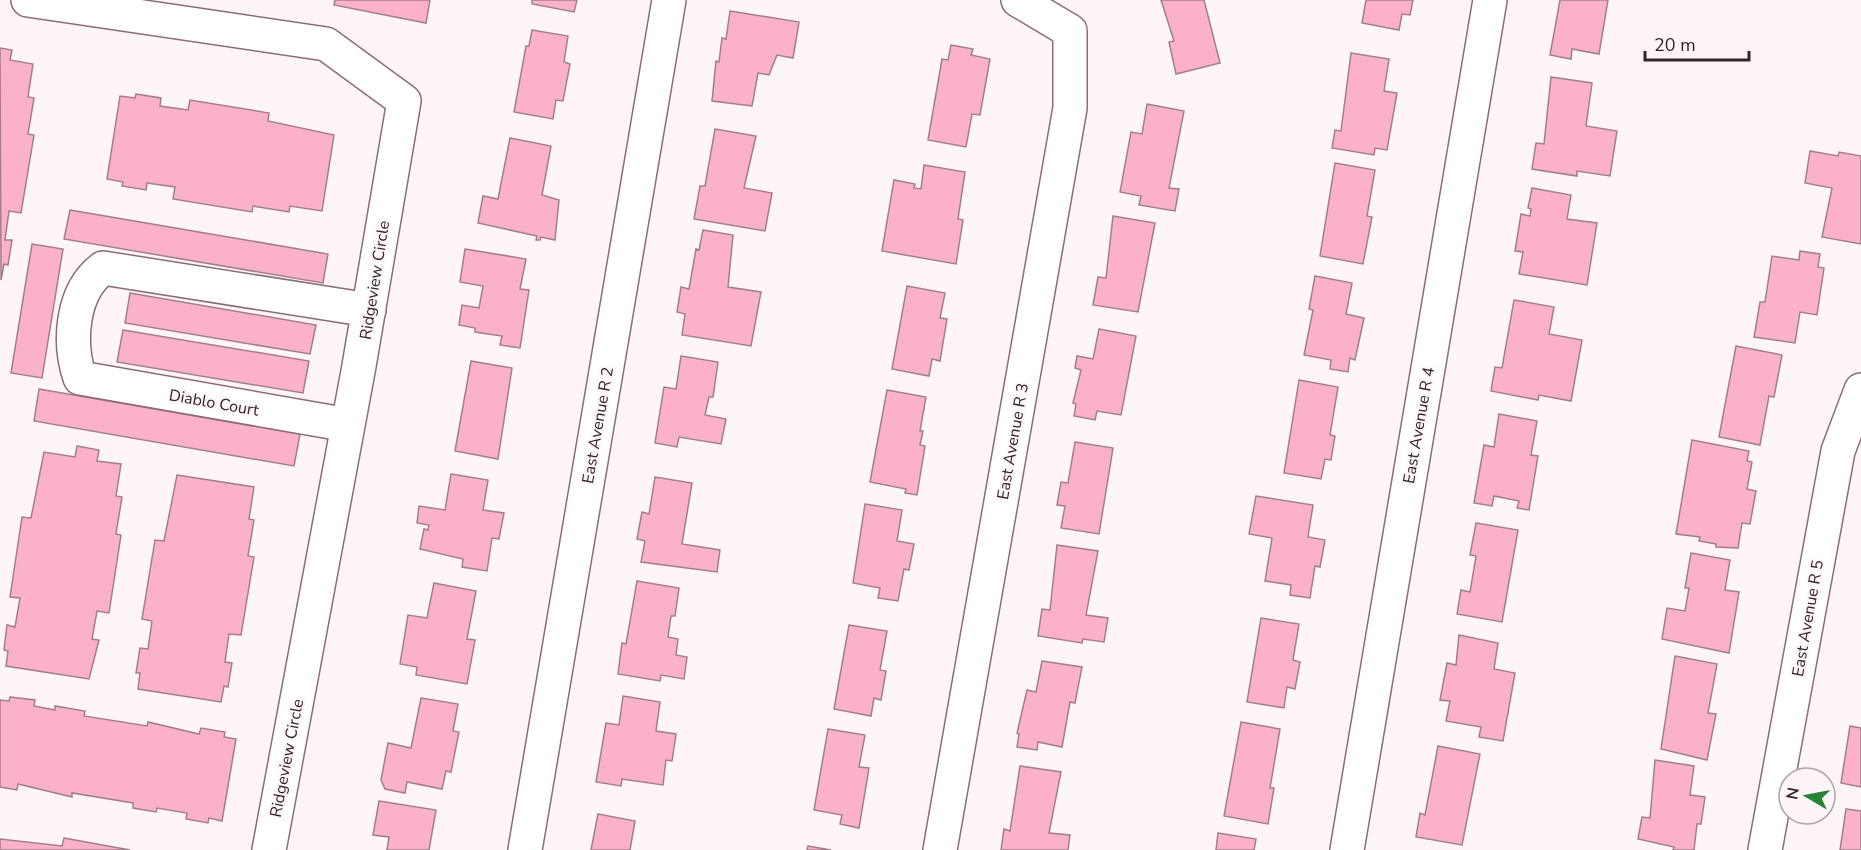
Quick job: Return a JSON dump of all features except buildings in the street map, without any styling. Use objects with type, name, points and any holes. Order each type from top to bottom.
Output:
[{"type":"street","name":"Ridgeview Circle","points":[[28,0],[326,44],[404,101],[369,310],[269,850]]},
{"type":"street","name":"East Avenue R 2","points":[[525,850],[669,0]]},
{"type":"street","name":"East Avenue R 3","points":[[940,850],[1070,108],[1070,31],[1018,0]]},
{"type":"street","name":"East Avenue R 4","points":[[1347,850],[1490,0]]},
{"type":"street","name":"Diablo Court","points":[[348,425],[80,378],[73,358],[76,313],[89,279],[103,268],[369,310]]},
{"type":"street","name":"East Avenue R 5","points":[[1765,850],[1838,451],[1861,390]]}]
